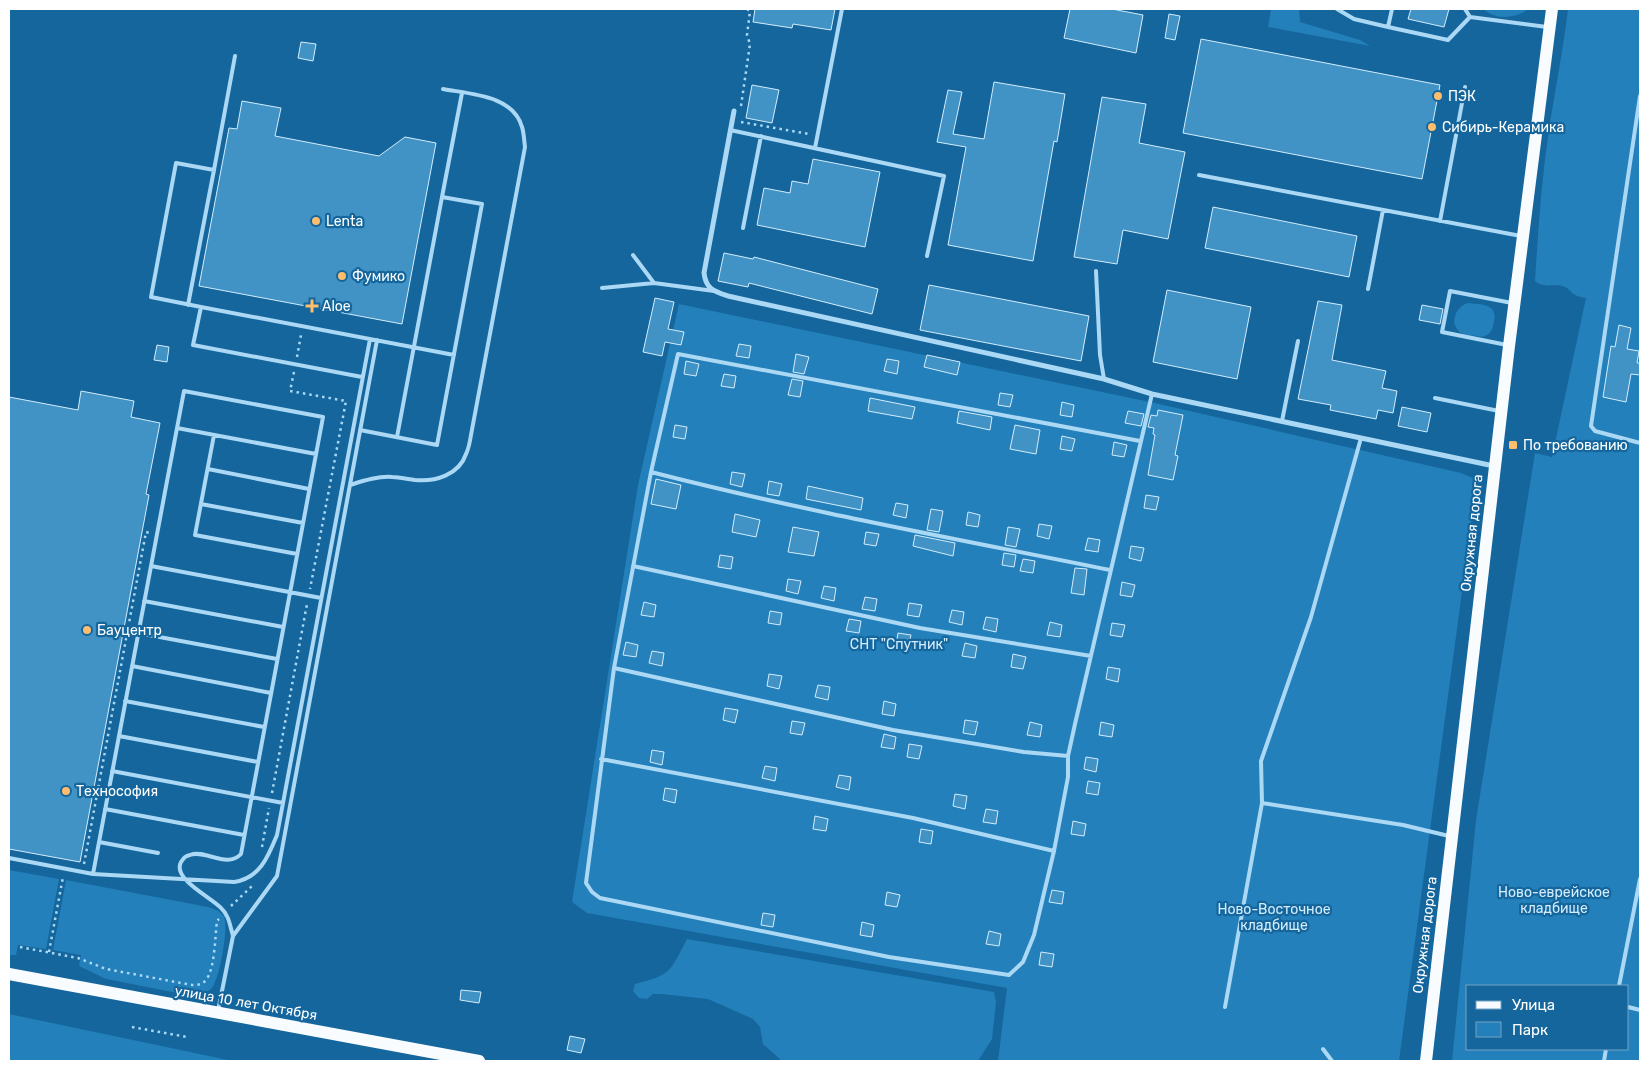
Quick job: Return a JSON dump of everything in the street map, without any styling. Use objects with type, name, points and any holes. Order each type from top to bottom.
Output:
[{"type":"main road","name":"Окружная дорога","points":[[1426,1061],[1451,837],[1465,736],[1494,466],[1552,9]]},
{"type":"main road","name":"улица 10 лет Октября","points":[[9,974],[478,1061]]},
{"type":"street","points":[[737,112],[730,130],[704,273],[706,283],[714,292],[1104,378],[1152,394],[1494,466]]},
{"type":"lane","points":[[815,148],[842,9]]},
{"type":"lane","points":[[1337,9],[1354,19],[1448,40],[1470,17]]},
{"type":"lane","points":[[1388,27],[1392,9]]},
{"type":"lane","points":[[1465,9],[1470,17]]},
{"type":"lane","points":[[1470,17],[1549,27]]},
{"type":"lane","points":[[188,304],[235,56]]},
{"type":"lane","points":[[1440,221],[1465,87]]},
{"type":"lane","points":[[350,485],[374,478],[390,476],[415,480],[433,480],[446,475],[466,456],[471,435],[525,147],[522,126],[511,109],[493,98],[443,89]]},
{"type":"lane","points":[[397,438],[462,93]]},
{"type":"lane","points":[[1640,96],[1591,426],[1595,431],[1640,443]]},
{"type":"lane","points":[[730,130],[944,176],[927,256]]},
{"type":"lane","points":[[743,228],[761,136]]},
{"type":"lane","points":[[214,170],[176,163],[151,297],[454,355]]},
{"type":"lane","points":[[1199,175],[1523,236]]},
{"type":"lane","points":[[360,430],[437,445],[482,204],[442,197]]},
{"type":"lane","points":[[1368,289],[1383,210]]},
{"type":"lane","points":[[633,255],[654,283]]},
{"type":"lane","points":[[1096,271],[1100,355],[1104,378]]},
{"type":"lane","points":[[602,288],[654,283],[714,292]]},
{"type":"lane","points":[[1509,346],[1442,332],[1450,290],[1514,303]]},
{"type":"lane","points":[[201,307],[193,345],[362,377]]},
{"type":"lane","points":[[9,858],[93,874],[234,882],[243,881],[258,871],[266,860],[277,835],[370,339]]},
{"type":"lane","points":[[218,1013],[232,936],[276,876],[377,340]]},
{"type":"lane","points":[[1282,421],[1298,341]]},
{"type":"lane","points":[[1140,441],[678,354],[651,472],[614,668],[586,883],[592,892],[600,898],[879,956],[1010,975],[1023,962],[1034,935],[1054,851],[1068,777],[1068,756],[1152,394]]},
{"type":"lane","points":[[93,874],[184,391],[323,417],[241,854],[237,859],[229,860],[192,854],[184,857],[180,865],[180,872],[185,880],[221,907],[225,913],[232,936]]},
{"type":"lane","points":[[1436,398],[1501,411]]},
{"type":"lane","points":[[177,428],[316,454]]},
{"type":"lane","points":[[214,435],[195,535],[297,554]]},
{"type":"lane","points":[[1225,1007],[1262,802],[1261,760],[1311,617],[1361,438]]},
{"type":"lane","points":[[208,469],[309,489]]},
{"type":"lane","points":[[651,472],[848,517],[1110,570]]},
{"type":"lane","points":[[201,504],[303,523]]},
{"type":"lane","points":[[151,566],[321,598]]},
{"type":"lane","points":[[633,566],[920,628],[1091,656]]},
{"type":"lane","points":[[144,601],[283,627]]},
{"type":"lane","points":[[138,633],[277,660]]},
{"type":"lane","points":[[132,666],[271,693]]},
{"type":"lane","points":[[614,668],[893,730],[1024,752],[1068,756]]},
{"type":"lane","points":[[126,701],[264,727]]},
{"type":"lane","points":[[119,736],[258,762]]},
{"type":"lane","points":[[601,759],[913,818],[1054,851]]},
{"type":"lane","points":[[112,770],[282,803]]},
{"type":"lane","points":[[1262,802],[1403,825],[1451,837]]},
{"type":"lane","points":[[105,808],[244,835]]},
{"type":"lane","points":[[99,842],[158,853]]},
{"type":"lane","points":[[1618,985],[1640,879]]},
{"type":"lane","points":[[1323,1049],[1332,1061]]},
{"type":"path","points":[[737,112],[750,44],[747,36],[750,11],[747,9]]},
{"type":"path","points":[[738,122],[817,135]]},
{"type":"path","points":[[262,848],[346,401],[290,391],[302,326]]},
{"type":"path","points":[[84,866],[146,532],[157,534]]},
{"type":"path","points":[[49,952],[65,869]]},
{"type":"path","points":[[20,946],[78,958],[106,969],[192,985],[201,984],[207,979],[210,970],[217,921],[253,884]]},
{"type":"path","points":[[132,1027],[186,1037]]},
{"type":"green space","points":[[1271,9],[1299,9],[1300,22],[1360,40],[1370,46],[1268,27]]},
{"type":"green space","points":[[1484,9],[1528,9],[1518,15],[1505,17],[1493,15]]},
{"type":"green space","name":"Ново-еврейское кладбище","points":[[1568,9],[1640,9],[1640,1061],[1452,1061],[1476,820],[1535,453],[1552,457],[1586,298],[1576,296],[1565,287],[1542,285],[1535,281],[1540,209],[1550,121]]},
{"type":"green space","points":[[1468,303],[1487,306],[1493,311],[1495,316],[1493,326],[1487,335],[1480,337],[1466,335],[1457,329],[1454,320],[1457,311]]},
{"type":"green space","name":"СНТ \"Спутник\"","points":[[679,304],[1150,402],[1461,473],[1477,480],[1399,1061],[998,1061],[1007,988],[587,913],[572,902],[638,485]]},
{"type":"green space","points":[[9,870],[59,879],[46,949],[18,945],[16,955],[9,955]]},
{"type":"green space","points":[[66,880],[208,907],[215,909],[223,915],[225,923],[224,943],[220,966],[211,989],[203,993],[188,995],[106,979],[79,966],[81,955],[53,950]]},
{"type":"green space","points":[[687,939],[994,992],[996,1002],[992,1039],[978,1061],[782,1061],[763,1044],[760,1027],[753,1019],[708,999],[653,994],[647,999],[639,998],[633,991],[635,984],[656,978],[669,970]]},
{"type":"green space","points":[[9,1014],[233,1061],[9,1061]]},
{"type":"building","points":[[755,9],[835,9],[831,30],[793,24],[792,28],[753,22]]},
{"type":"building","points":[[1070,9],[1112,9],[1143,15],[1136,53],[1064,38]]},
{"type":"building","points":[[1411,9],[1449,9],[1444,27],[1408,19]]},
{"type":"building","points":[[1169,14],[1180,16],[1175,40],[1165,38]]},
{"type":"building","points":[[1201,39],[1440,85],[1422,179],[1183,133]]},
{"type":"building","points":[[301,42],[316,44],[313,61],[298,58]]},
{"type":"building","points":[[994,82],[1065,94],[1057,142],[1054,141],[1033,261],[948,245],[966,147],[937,142],[948,90],[962,92],[953,134],[984,139]]},
{"type":"building","points":[[752,85],[779,90],[772,123],[746,118]]},
{"type":"building","points":[[1102,97],[1146,104],[1139,143],[1185,152],[1168,239],[1123,230],[1117,264],[1074,257]]},
{"type":"building","name":"Lenta","points":[[242,101],[281,108],[275,136],[379,156],[405,137],[436,143],[402,324],[199,286],[229,128],[237,129]]},
{"type":"building","points":[[813,159],[880,172],[865,247],[757,225],[764,188],[790,193],[792,181],[808,184]]},
{"type":"building","points":[[1213,207],[1357,236],[1349,277],[1205,248]]},
{"type":"building","points":[[724,253],[753,259],[754,257],[878,289],[872,314],[749,283],[748,287],[718,281]]},
{"type":"building","points":[[929,285],[1089,316],[1081,361],[920,330]]},
{"type":"building","points":[[1167,290],[1251,307],[1237,379],[1153,362]]},
{"type":"building","points":[[655,298],[674,302],[668,329],[684,332],[681,345],[665,342],[662,356],[643,352]]},
{"type":"building","points":[[1318,301],[1342,305],[1332,360],[1386,371],[1382,388],[1397,391],[1393,413],[1378,410],[1376,419],[1330,410],[1331,405],[1298,399]]},
{"type":"building","points":[[1422,305],[1443,309],[1440,324],[1419,320]]},
{"type":"building","points":[[1619,325],[1631,328],[1627,349],[1639,351],[1637,363],[1640,363],[1640,375],[1631,374],[1626,402],[1603,397],[1611,346],[1615,347]]},
{"type":"building","points":[[739,344],[751,346],[749,358],[736,356]]},
{"type":"building","points":[[157,345],[169,347],[167,362],[154,360]]},
{"type":"building","points":[[796,354],[809,357],[804,374],[793,372]]},
{"type":"building","points":[[927,355],[960,362],[957,375],[924,367]]},
{"type":"building","points":[[887,359],[899,361],[897,374],[884,371]]},
{"type":"building","points":[[686,361],[699,364],[696,376],[684,374]]},
{"type":"building","points":[[724,374],[736,376],[734,388],[721,386]]},
{"type":"building","points":[[792,379],[803,381],[800,397],[788,395]]},
{"type":"building","points":[[81,391],[134,401],[131,417],[160,423],[146,494],[149,495],[80,862],[9,849],[9,397],[78,410]]},
{"type":"building","points":[[1000,393],[1013,395],[1010,407],[998,405]]},
{"type":"building","points":[[870,398],[915,407],[912,419],[868,411]]},
{"type":"building","points":[[1062,402],[1074,405],[1072,417],[1060,415]]},
{"type":"building","points":[[1402,407],[1431,413],[1427,432],[1398,426]]},
{"type":"building","points":[[1158,410],[1183,415],[1175,455],[1178,456],[1173,480],[1148,475],[1155,435],[1153,434],[1154,428],[1148,427],[1151,415],[1157,416]]},
{"type":"building","points":[[959,411],[992,417],[990,430],[957,423]]},
{"type":"building","points":[[1128,411],[1144,414],[1141,426],[1125,423]]},
{"type":"building","points":[[675,425],[687,427],[685,439],[673,437]]},
{"type":"building","points":[[1015,425],[1040,430],[1036,454],[1010,449]]},
{"type":"building","points":[[1062,436],[1075,439],[1072,451],[1060,449]]},
{"type":"building","points":[[1114,442],[1127,445],[1124,457],[1112,455]]},
{"type":"building","points":[[732,472],[745,474],[742,487],[730,484]]},
{"type":"building","points":[[656,479],[681,485],[676,509],[651,504]]},
{"type":"building","points":[[769,481],[782,484],[779,496],[767,494]]},
{"type":"building","points":[[808,486],[863,498],[861,510],[806,499]]},
{"type":"building","points":[[1146,495],[1159,497],[1156,510],[1144,508]]},
{"type":"building","points":[[896,503],[908,505],[906,518],[893,515]]},
{"type":"building","points":[[931,509],[943,511],[939,532],[927,530]]},
{"type":"building","points":[[968,512],[980,515],[978,527],[966,525]]},
{"type":"building","points":[[735,514],[760,520],[756,537],[732,532]]},
{"type":"building","points":[[1039,524],[1052,526],[1049,539],[1037,536]]},
{"type":"building","points":[[793,527],[819,532],[814,556],[788,552]]},
{"type":"building","points":[[1008,527],[1020,529],[1016,547],[1005,545]]},
{"type":"building","points":[[866,532],[879,534],[876,546],[864,544]]},
{"type":"building","points":[[915,535],[955,543],[953,556],[913,546]]},
{"type":"building","points":[[1088,538],[1100,540],[1098,552],[1085,550]]},
{"type":"building","points":[[1131,546],[1144,548],[1141,561],[1129,558]]},
{"type":"building","points":[[1004,553],[1016,555],[1014,567],[1002,565]]},
{"type":"building","points":[[720,555],[733,557],[731,569],[718,567]]},
{"type":"building","points":[[1023,559],[1035,561],[1033,573],[1020,571]]},
{"type":"building","points":[[1075,568],[1087,569],[1084,595],[1071,593]]},
{"type":"building","points":[[788,579],[801,581],[798,594],[786,591]]},
{"type":"building","points":[[1122,582],[1135,585],[1132,597],[1120,595]]},
{"type":"building","points":[[824,586],[836,588],[834,601],[821,598]]},
{"type":"building","points":[[865,597],[877,599],[875,611],[862,609]]},
{"type":"building","points":[[644,602],[656,605],[654,617],[641,615]]},
{"type":"building","points":[[909,603],[922,605],[919,617],[907,615]]},
{"type":"building","points":[[952,610],[964,612],[962,625],[949,622]]},
{"type":"building","points":[[770,611],[782,613],[780,625],[768,623]]},
{"type":"building","points":[[986,617],[998,619],[996,632],[983,629]]},
{"type":"building","points":[[849,619],[861,621],[859,633],[846,631]]},
{"type":"building","points":[[1050,622],[1062,625],[1060,637],[1047,635]]},
{"type":"building","points":[[1112,623],[1125,625],[1122,637],[1110,635]]},
{"type":"building","points":[[898,633],[911,635],[908,648],[896,645]]},
{"type":"building","points":[[626,642],[638,645],[636,657],[623,655]]},
{"type":"building","points":[[965,643],[977,646],[975,658],[962,656]]},
{"type":"building","points":[[652,651],[664,653],[662,666],[649,663]]},
{"type":"building","points":[[1013,654],[1026,657],[1023,669],[1011,667]]},
{"type":"building","points":[[1108,667],[1120,669],[1118,682],[1106,679]]},
{"type":"building","points":[[769,674],[782,676],[779,689],[767,686]]},
{"type":"building","points":[[818,685],[830,687],[828,700],[815,697]]},
{"type":"building","points":[[884,701],[896,704],[894,716],[882,714]]},
{"type":"building","points":[[725,708],[738,710],[735,723],[723,720]]},
{"type":"building","points":[[965,720],[978,722],[975,735],[963,733]]},
{"type":"building","points":[[792,721],[805,723],[802,735],[790,733]]},
{"type":"building","points":[[1030,722],[1042,725],[1040,737],[1027,735]]},
{"type":"building","points":[[1101,722],[1114,725],[1112,737],[1099,735]]},
{"type":"building","points":[[884,734],[896,737],[894,749],[881,747]]},
{"type":"building","points":[[909,744],[922,746],[919,759],[907,757]]},
{"type":"building","points":[[652,750],[664,752],[662,765],[650,762]]},
{"type":"building","points":[[1086,757],[1098,759],[1096,772],[1084,769]]},
{"type":"building","points":[[765,766],[777,768],[775,781],[762,778]]},
{"type":"building","points":[[839,775],[851,777],[849,790],[836,787]]},
{"type":"building","points":[[1088,781],[1100,783],[1098,795],[1086,793]]},
{"type":"building","points":[[665,788],[677,790],[675,803],[663,800]]},
{"type":"building","points":[[955,794],[967,796],[965,809],[953,806]]},
{"type":"building","points":[[986,809],[998,811],[996,824],[983,822]]},
{"type":"building","points":[[815,816],[828,819],[826,831],[813,829]]},
{"type":"building","points":[[1073,821],[1086,824],[1084,836],[1071,834]]},
{"type":"building","points":[[921,829],[933,831],[931,844],[919,842]]},
{"type":"building","points":[[1052,890],[1064,892],[1062,904],[1049,902]]},
{"type":"building","points":[[887,892],[900,895],[897,907],[885,905]]},
{"type":"building","points":[[763,913],[775,915],[773,927],[761,925]]},
{"type":"building","points":[[862,922],[874,925],[872,937],[860,935]]},
{"type":"building","points":[[989,931],[1001,934],[999,946],[986,944]]},
{"type":"building","points":[[1041,952],[1054,954],[1052,967],[1039,965]]},
{"type":"building","points":[[461,990],[481,992],[479,1003],[460,1000]]},
{"type":"building","points":[[570,1036],[585,1039],[581,1053],[567,1050]]},
{"type":"place","name":"ПЭК","points":[[1438,96]]},
{"type":"place","name":"Сибирь-Керамика","points":[[1432,127]]},
{"type":"place","name":"Lenta","points":[[316,221]]},
{"type":"place","name":"Фумико","points":[[342,276]]},
{"type":"place","name":"Aloe","points":[[312,306]]},
{"type":"place","name":"По требованию","points":[[1513,445]]},
{"type":"place","name":"Бауцентр","points":[[87,630]]},
{"type":"place","name":"Технософия","points":[[66,791]]},
{"type":"park label","name":"Ново-Восточное кладбище","points":[[1274,918]]}]
